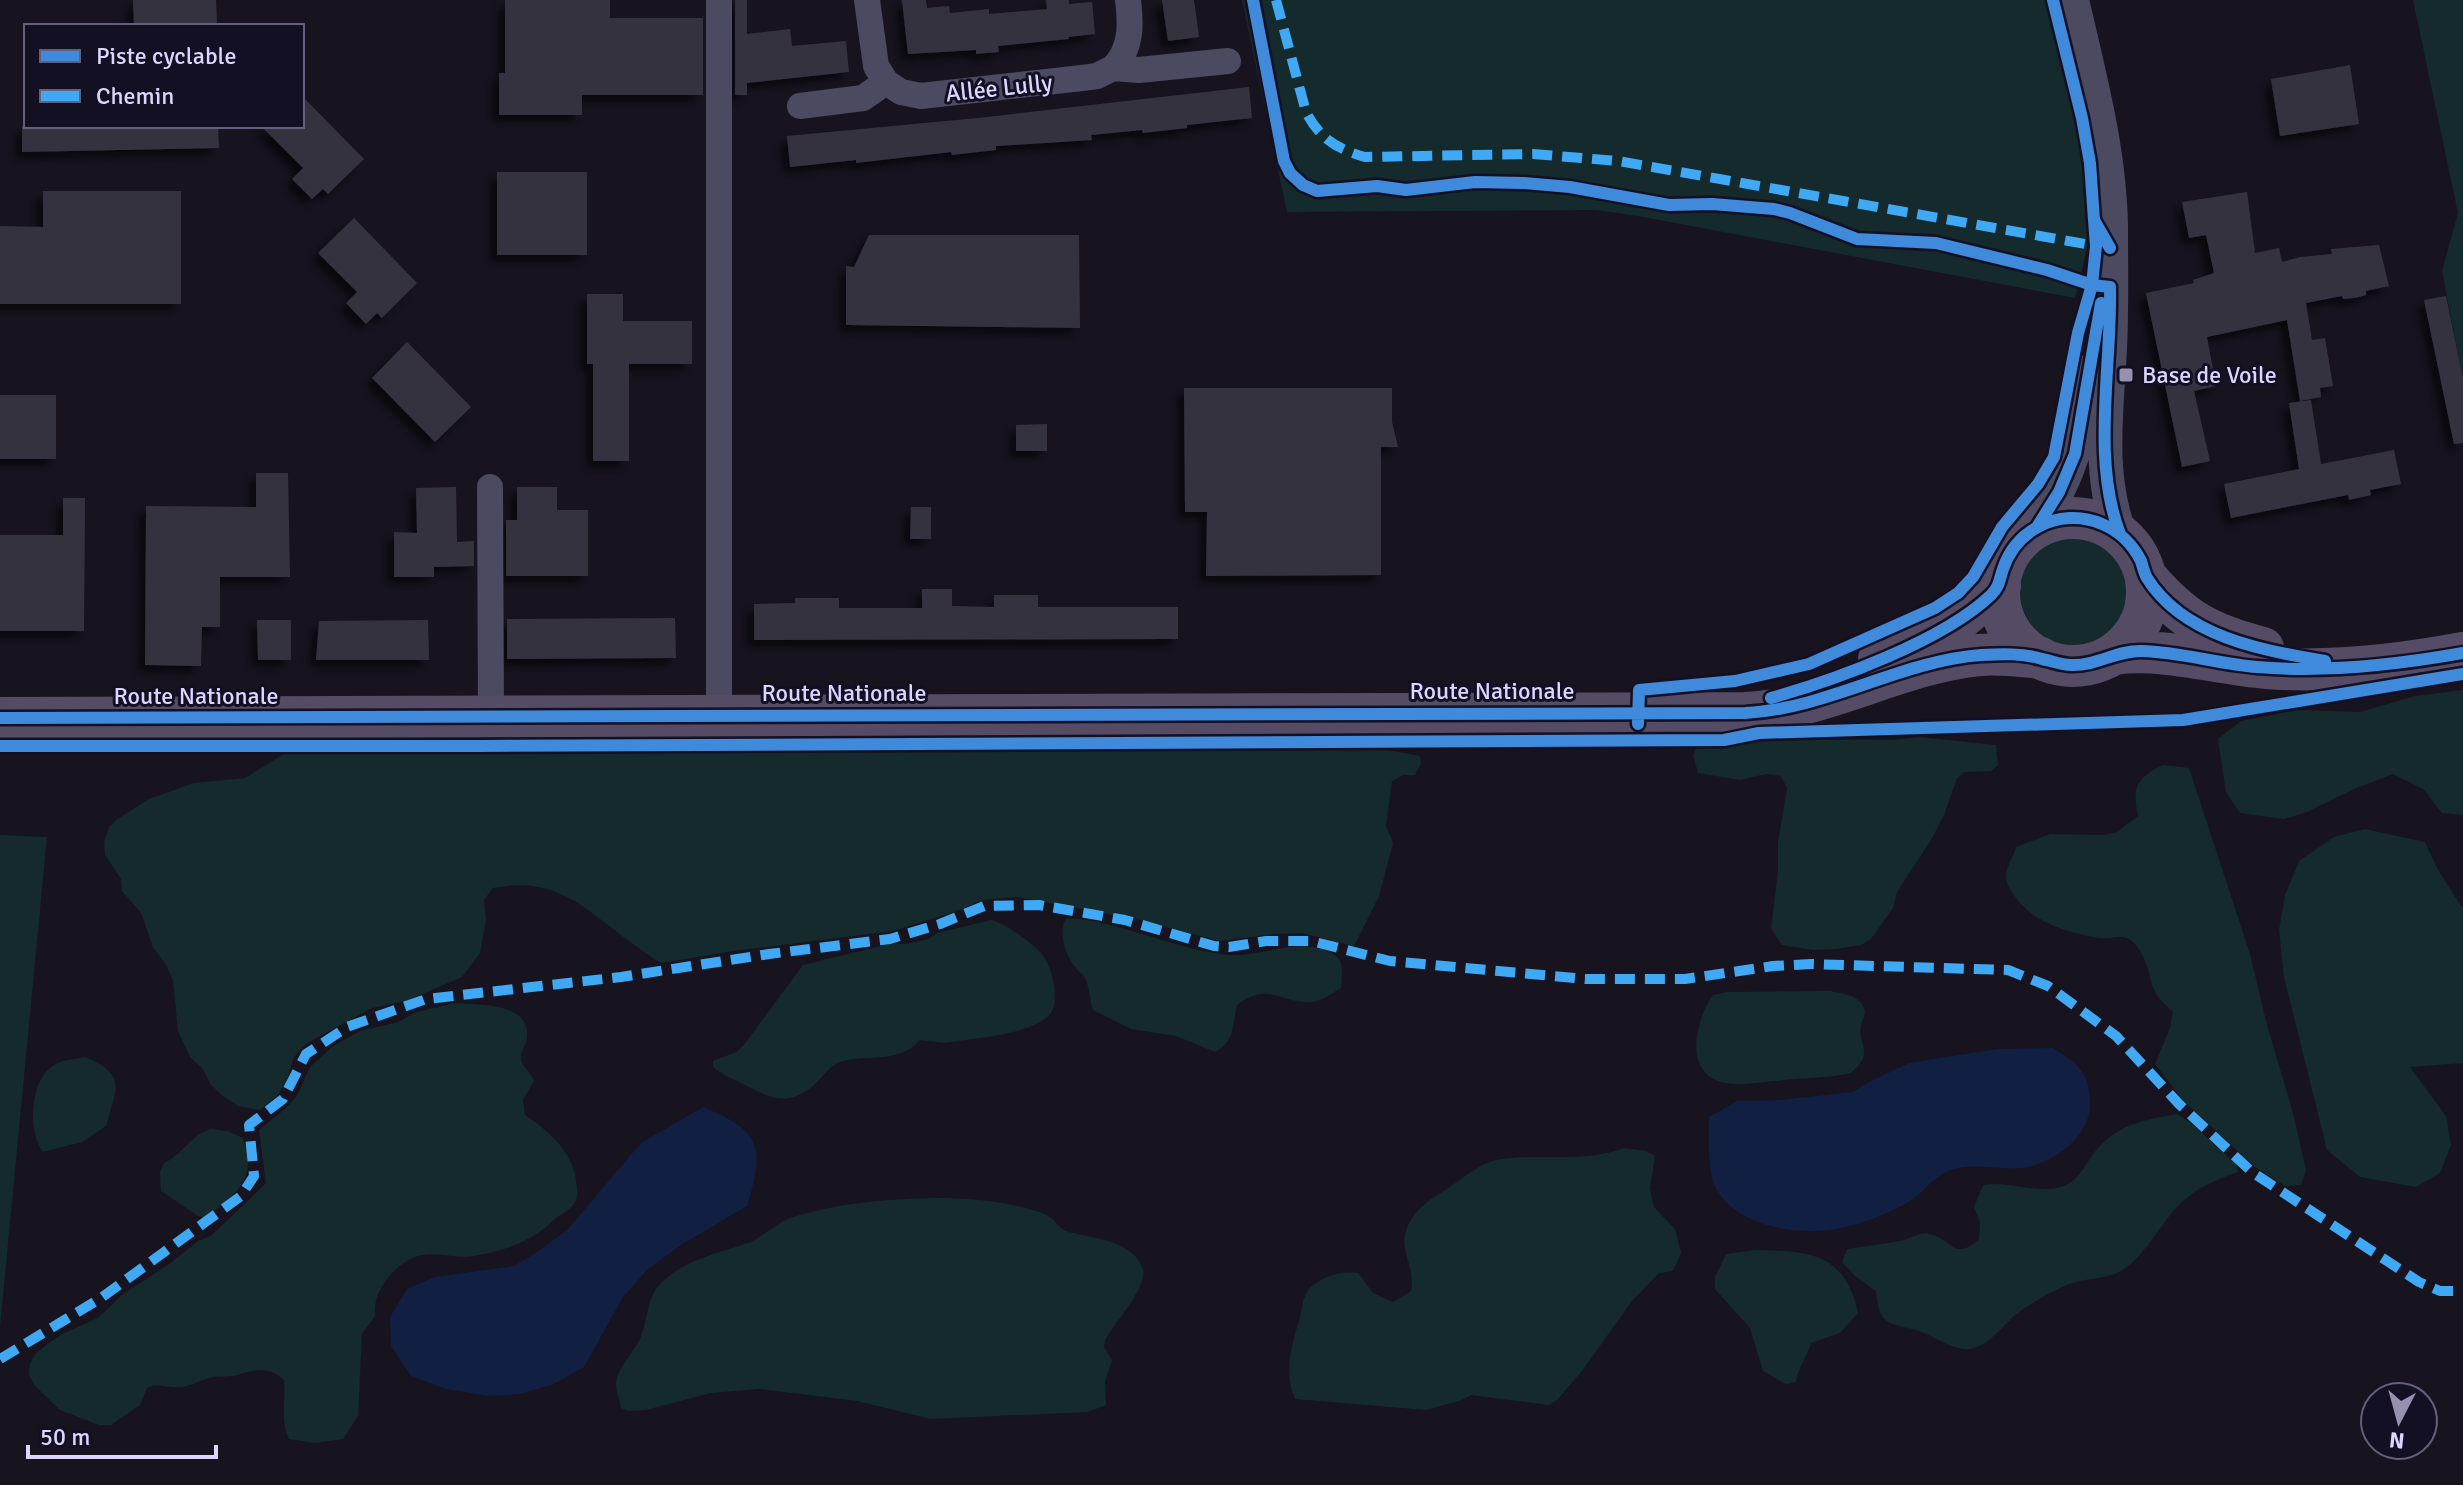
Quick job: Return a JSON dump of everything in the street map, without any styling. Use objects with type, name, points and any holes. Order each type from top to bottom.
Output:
[{"type":"main road","points":[[1688,712],[1772,710],[1978,655],[2007,654],[2078,665],[2100,661],[2114,654],[2130,639],[2142,620],[2147,599],[2146,577],[2137,553],[2120,534],[2098,522],[2080,518],[2061,519],[2037,527],[2013,549],[2004,567],[2000,586],[2002,610],[2011,632],[2021,644],[2041,658]]},
{"type":"main road","points":[[2146,577],[2183,616],[2220,635],[2299,656],[2367,665]]},
{"type":"main road","points":[[1688,712],[1774,697],[1863,666],[1958,621],[2000,586]]},
{"type":"main road","points":[[2114,654],[2144,651],[2292,670],[2367,665],[2463,653]]},
{"type":"main road","name":"Route Nationale","points":[[0,718],[1688,712]]},
{"type":"street","points":[[719,0],[719,715]]},
{"type":"street","points":[[800,106],[863,98],[886,82],[876,66],[867,0]]},
{"type":"street","points":[[1113,68],[1129,38],[1128,0]]},
{"type":"street","points":[[2072,0],[2104,158],[2111,225],[2111,329],[2104,452],[2120,534]]},
{"type":"street","name":"Allée Lully","points":[[886,82],[901,92],[931,95],[1097,76],[1113,68],[1139,70],[1228,61]]},
{"type":"street","points":[[2037,527],[2059,492],[2075,454],[2110,248]]},
{"type":"street","points":[[490,487],[491,717]]},
{"type":"green space","points":[[1242,0],[2088,0],[2119,152],[2092,227],[2075,298],[1596,210],[1287,212]]},
{"type":"green space","points":[[2413,0],[2463,0],[2463,379],[2442,271],[2458,213]]},
{"type":"green space","points":[[2076,535],[2098,539],[2116,551],[2128,569],[2132,591],[2128,613],[2116,631],[2098,643],[2076,647],[2054,643],[2036,631],[2024,613],[2020,591],[2024,569],[2036,551],[2054,539]]},
{"type":"green space","points":[[2463,690],[2463,815],[2442,813],[2423,789],[2393,774],[2284,819],[2240,813],[2226,792],[2218,739],[2241,721],[2297,710],[2360,712],[2415,696]]},
{"type":"green space","points":[[1919,737],[1996,745],[1998,765],[1991,771],[1965,772],[1957,778],[1931,840],[1897,892],[1893,908],[1871,939],[1861,945],[1836,949],[1813,950],[1782,945],[1771,929],[1778,872],[1778,842],[1787,788],[1781,776],[1766,774],[1740,780],[1698,773],[1693,755],[1696,749],[1778,739],[1894,740]]},
{"type":"green space","points":[[1377,748],[1420,756],[1421,763],[1415,775],[1403,775],[1392,781],[1386,826],[1393,843],[1379,896],[1354,946],[1302,933],[1220,941],[1135,919],[1017,897],[983,900],[893,931],[662,963],[571,899],[537,887],[516,885],[493,888],[484,900],[486,920],[480,953],[462,977],[406,1001],[372,1008],[307,1043],[294,1057],[287,1080],[277,1096],[260,1110],[238,1106],[223,1096],[190,1057],[178,1031],[173,981],[153,947],[141,913],[122,891],[121,879],[105,855],[104,842],[109,827],[149,799],[194,783],[245,778],[287,752]]},
{"type":"green space","points":[[2163,765],[2189,768],[2250,954],[2293,1113],[2306,1170],[2301,1185],[2285,1186],[2255,1167],[2183,1100],[2155,1064],[2173,1012],[2156,994],[2145,961],[2134,943],[2122,937],[2084,935],[2046,923],[2024,906],[2007,882],[2007,869],[2016,847],[2050,834],[2104,835],[2117,832],[2138,816],[2138,784],[2147,774]]},
{"type":"green space","points":[[2365,829],[2425,842],[2463,909],[2463,1063],[2410,1067],[2446,1116],[2451,1145],[2440,1173],[2416,1187],[2360,1177],[2327,1150],[2284,977],[2279,930],[2285,895],[2299,861],[2334,837]]},
{"type":"green space","points":[[0,835],[47,837],[0,1327]]},
{"type":"green space","points":[[1066,918],[1107,924],[1189,948],[1230,955],[1295,946],[1321,949],[1339,960],[1341,988],[1315,1002],[1295,1001],[1271,994],[1247,998],[1237,1005],[1226,1044],[1215,1052],[1176,1036],[1131,1029],[1093,1010],[1085,978],[1072,963],[1064,944]]},
{"type":"green space","points":[[991,920],[1018,934],[1038,950],[1052,975],[1054,1007],[1043,1020],[1032,1026],[947,1043],[920,1040],[893,1056],[840,1062],[795,1097],[779,1098],[763,1094],[713,1067],[713,1061],[743,1046],[803,965],[889,944],[929,939],[937,933]]},
{"type":"green space","points":[[1830,991],[1854,997],[1864,1008],[1860,1033],[1863,1059],[1851,1073],[1738,1084],[1712,1078],[1703,1070],[1696,1046],[1701,1018],[1713,995],[1728,992]]},
{"type":"green space","points":[[454,1003],[488,1005],[511,1011],[526,1025],[527,1039],[521,1060],[534,1081],[523,1100],[525,1115],[550,1135],[570,1160],[577,1198],[572,1206],[537,1234],[517,1244],[473,1256],[418,1256],[393,1272],[377,1297],[375,1316],[362,1334],[358,1416],[343,1439],[315,1443],[289,1439],[284,1417],[284,1380],[268,1371],[213,1377],[183,1387],[151,1386],[147,1388],[140,1405],[111,1425],[99,1425],[60,1410],[34,1385],[29,1374],[30,1363],[36,1353],[62,1334],[98,1318],[122,1295],[198,1241],[211,1236],[266,1183],[259,1130],[297,1096],[310,1067],[333,1046],[360,1031]]},
{"type":"green space","points":[[85,1057],[108,1070],[113,1077],[115,1092],[106,1126],[82,1142],[43,1152],[33,1119],[40,1082],[54,1065]]},
{"type":"green space","points":[[2177,1114],[2236,1163],[2238,1172],[2190,1195],[2128,1266],[2114,1274],[2072,1283],[2047,1295],[2016,1314],[1978,1347],[1963,1349],[1920,1331],[1890,1323],[1879,1309],[1876,1291],[1842,1262],[1847,1249],[1922,1234],[1936,1236],[1958,1249],[1971,1246],[1979,1239],[1980,1223],[1974,1207],[1983,1185],[2038,1189],[2060,1187],[2074,1180],[2098,1148],[2116,1133],[2144,1121]]},
{"type":"green space","points":[[211,1129],[227,1131],[243,1138],[248,1164],[246,1175],[234,1194],[205,1218],[161,1191],[160,1172],[164,1163]]},
{"type":"green space","points":[[1624,1148],[1646,1151],[1655,1156],[1650,1188],[1654,1207],[1675,1229],[1681,1253],[1673,1271],[1659,1273],[1632,1301],[1582,1371],[1557,1400],[1549,1405],[1471,1395],[1426,1410],[1295,1399],[1291,1388],[1290,1358],[1303,1301],[1311,1287],[1333,1275],[1358,1273],[1373,1293],[1393,1302],[1411,1291],[1404,1239],[1409,1223],[1429,1201],[1471,1172],[1496,1160],[1592,1156]]},
{"type":"green space","points":[[935,1198],[988,1201],[1039,1212],[1049,1216],[1065,1230],[1112,1242],[1139,1260],[1143,1270],[1140,1286],[1105,1340],[1104,1347],[1112,1360],[1105,1382],[1106,1405],[1088,1412],[931,1419],[857,1401],[759,1389],[711,1393],[646,1410],[621,1408],[616,1384],[619,1372],[639,1341],[655,1290],[679,1269],[748,1243],[790,1218],[807,1213],[862,1203]]},
{"type":"green space","points":[[1755,1250],[1808,1254],[1822,1259],[1844,1278],[1852,1293],[1858,1313],[1840,1333],[1811,1343],[1796,1382],[1786,1384],[1763,1371],[1750,1328],[1715,1289],[1715,1277],[1726,1254]]},
{"type":"water","points":[[2053,1048],[2081,1070],[2088,1084],[2090,1104],[2089,1115],[2079,1135],[2063,1151],[2043,1162],[2023,1168],[1954,1169],[1940,1176],[1911,1200],[1878,1217],[1839,1229],[1815,1231],[1783,1229],[1751,1219],[1726,1202],[1713,1182],[1709,1117],[1737,1101],[1853,1092],[1909,1063],[1997,1049]]},
{"type":"water","points":[[703,1107],[737,1124],[754,1144],[756,1169],[747,1206],[681,1245],[647,1270],[623,1297],[584,1367],[554,1384],[520,1394],[488,1396],[446,1389],[411,1376],[391,1346],[390,1317],[407,1289],[435,1277],[514,1266],[537,1252],[567,1230],[641,1143]]},
{"type":"building","points":[[133,0],[216,0],[217,24],[134,24]]},
{"type":"building","points":[[505,0],[610,0],[610,18],[703,18],[703,95],[582,95],[582,115],[499,115],[499,73],[505,73]]},
{"type":"building","points":[[735,0],[747,0],[747,34],[790,29],[792,46],[846,41],[849,72],[747,83],[747,95],[735,95]]},
{"type":"building","points":[[902,0],[926,0],[927,8],[949,6],[950,13],[989,9],[989,14],[1047,9],[1046,0],[1069,0],[1069,4],[1092,2],[1095,34],[998,46],[999,52],[976,54],[976,50],[908,54]]},
{"type":"building","points":[[1162,0],[1194,0],[1199,37],[1168,41]]},
{"type":"building","points":[[2350,65],[2359,124],[2280,136],[2271,79]]},
{"type":"building","points":[[1249,87],[1252,118],[1143,133],[1142,130],[1091,135],[1092,140],[996,146],[996,150],[952,155],[951,152],[790,167],[787,136]]},
{"type":"building","points":[[304,98],[364,159],[328,194],[323,189],[312,199],[292,179],[303,168],[263,128],[304,128]]},
{"type":"building","points":[[22,126],[218,128],[219,148],[22,152]]},
{"type":"building","points":[[497,172],[587,172],[587,255],[497,255]]},
{"type":"building","points":[[43,191],[181,191],[181,304],[0,304],[0,226],[43,227]]},
{"type":"building","points":[[2247,192],[2255,253],[2279,248],[2282,262],[2332,254],[2331,249],[2379,245],[2389,286],[2366,291],[2366,295],[2355,298],[2343,299],[2342,296],[2306,303],[2312,340],[2325,338],[2333,386],[2320,388],[2321,397],[2300,401],[2287,320],[2207,337],[2216,386],[2194,391],[2210,461],[2182,467],[2146,293],[2194,283],[2193,280],[2214,273],[2206,235],[2189,238],[2182,202]]},
{"type":"building","points":[[354,218],[417,283],[382,318],[377,313],[366,324],[346,303],[357,292],[318,253]]},
{"type":"building","points":[[869,235],[1079,235],[1080,328],[846,325],[846,266],[854,267]]},
{"type":"building","points":[[587,294],[623,294],[623,321],[692,321],[692,364],[629,364],[629,461],[593,461],[593,364],[587,364]]},
{"type":"building","points":[[2446,296],[2463,379],[2463,443],[2454,444],[2424,300]]},
{"type":"building","points":[[407,342],[471,407],[435,442],[372,378]]},
{"type":"building","points":[[1184,388],[1392,388],[1392,422],[1398,447],[1381,447],[1381,575],[1206,576],[1207,512],[1185,512]]},
{"type":"building","points":[[0,395],[56,395],[56,459],[0,459]]},
{"type":"building","points":[[2311,400],[2321,464],[2394,450],[2401,484],[2370,490],[2371,495],[2349,500],[2348,495],[2231,518],[2224,484],[2299,469],[2289,403]]},
{"type":"building","points":[[1047,424],[1047,451],[1016,451],[1016,425]]},
{"type":"building","points":[[256,473],[288,473],[290,577],[220,577],[220,627],[202,627],[201,666],[145,665],[146,506],[256,507]]},
{"type":"building","points":[[456,487],[457,542],[474,541],[474,566],[434,567],[434,577],[394,577],[394,532],[417,533],[416,488]]},
{"type":"building","points":[[517,487],[557,487],[557,510],[588,510],[588,576],[506,576],[506,520],[517,520]]},
{"type":"building","points":[[63,498],[85,498],[84,631],[0,631],[0,535],[63,535]]},
{"type":"building","points":[[911,507],[931,507],[931,539],[910,539]]},
{"type":"building","points":[[922,589],[952,589],[952,606],[994,607],[994,595],[1038,595],[1038,607],[1178,607],[1178,639],[754,640],[754,604],[795,603],[795,598],[839,598],[839,608],[922,608]]},
{"type":"building","points":[[675,618],[676,658],[507,659],[507,619]]},
{"type":"building","points":[[257,620],[291,620],[291,660],[258,660]]},
{"type":"building","points":[[428,620],[429,660],[316,660],[319,621]]},
{"type":"marked path","points":[[1276,0],[1311,121],[1330,141],[1365,157],[1533,154],[1618,161],[2102,247]]},
{"type":"marked path","points":[[0,1359],[101,1298],[241,1196],[254,1176],[249,1125],[283,1099],[306,1054],[347,1027],[426,999],[621,977],[890,939],[940,924],[984,906],[1039,905],[1125,920],[1214,946],[1311,941],[1390,961],[1585,979],[1685,979],[1773,966],[1811,964],[2008,970],[2048,986],[2116,1036],[2179,1104],[2252,1172],[2419,1282],[2440,1291],[2463,1291]]},
{"type":"cycle path","points":[[1253,0],[1284,161],[1290,173],[1303,185],[1317,191],[1377,186],[1406,190],[1475,182],[1524,183],[1570,187],[1669,205],[1712,204],[1774,209],[1857,239],[1936,243],[2047,270],[2092,285],[2110,287],[2106,475],[2120,534]]},
{"type":"cycle path","points":[[2053,0],[2082,118],[2090,163],[2094,220],[2110,248]]},
{"type":"cycle path","points":[[1638,724],[1639,690],[1735,681],[1809,664],[1935,608],[1958,593],[1973,577],[2002,527],[2038,484],[2054,457],[2078,333],[2092,285],[2096,246],[2094,220]]},
{"type":"cycle path","points":[[2037,527],[2059,492],[2075,454],[2101,303]]},
{"type":"cycle path","points":[[1771,698],[1856,670],[1945,628],[1994,592],[2009,556],[2026,535],[2045,523],[2070,518],[2094,521],[2120,535],[2134,549],[2147,578],[2162,598],[2203,627],[2250,646],[2325,661]]},
{"type":"cycle path","points":[[0,718],[1745,713],[1805,703],[1921,666],[1981,655],[2020,655],[2080,665],[2142,651],[2242,665],[2308,669],[2386,664],[2463,653]]},
{"type":"cycle path","points":[[0,746],[1724,740],[1759,733],[2183,720],[2463,674]]},
{"type":"place","name":"Base de Voile","points":[[2126,375]]}]
